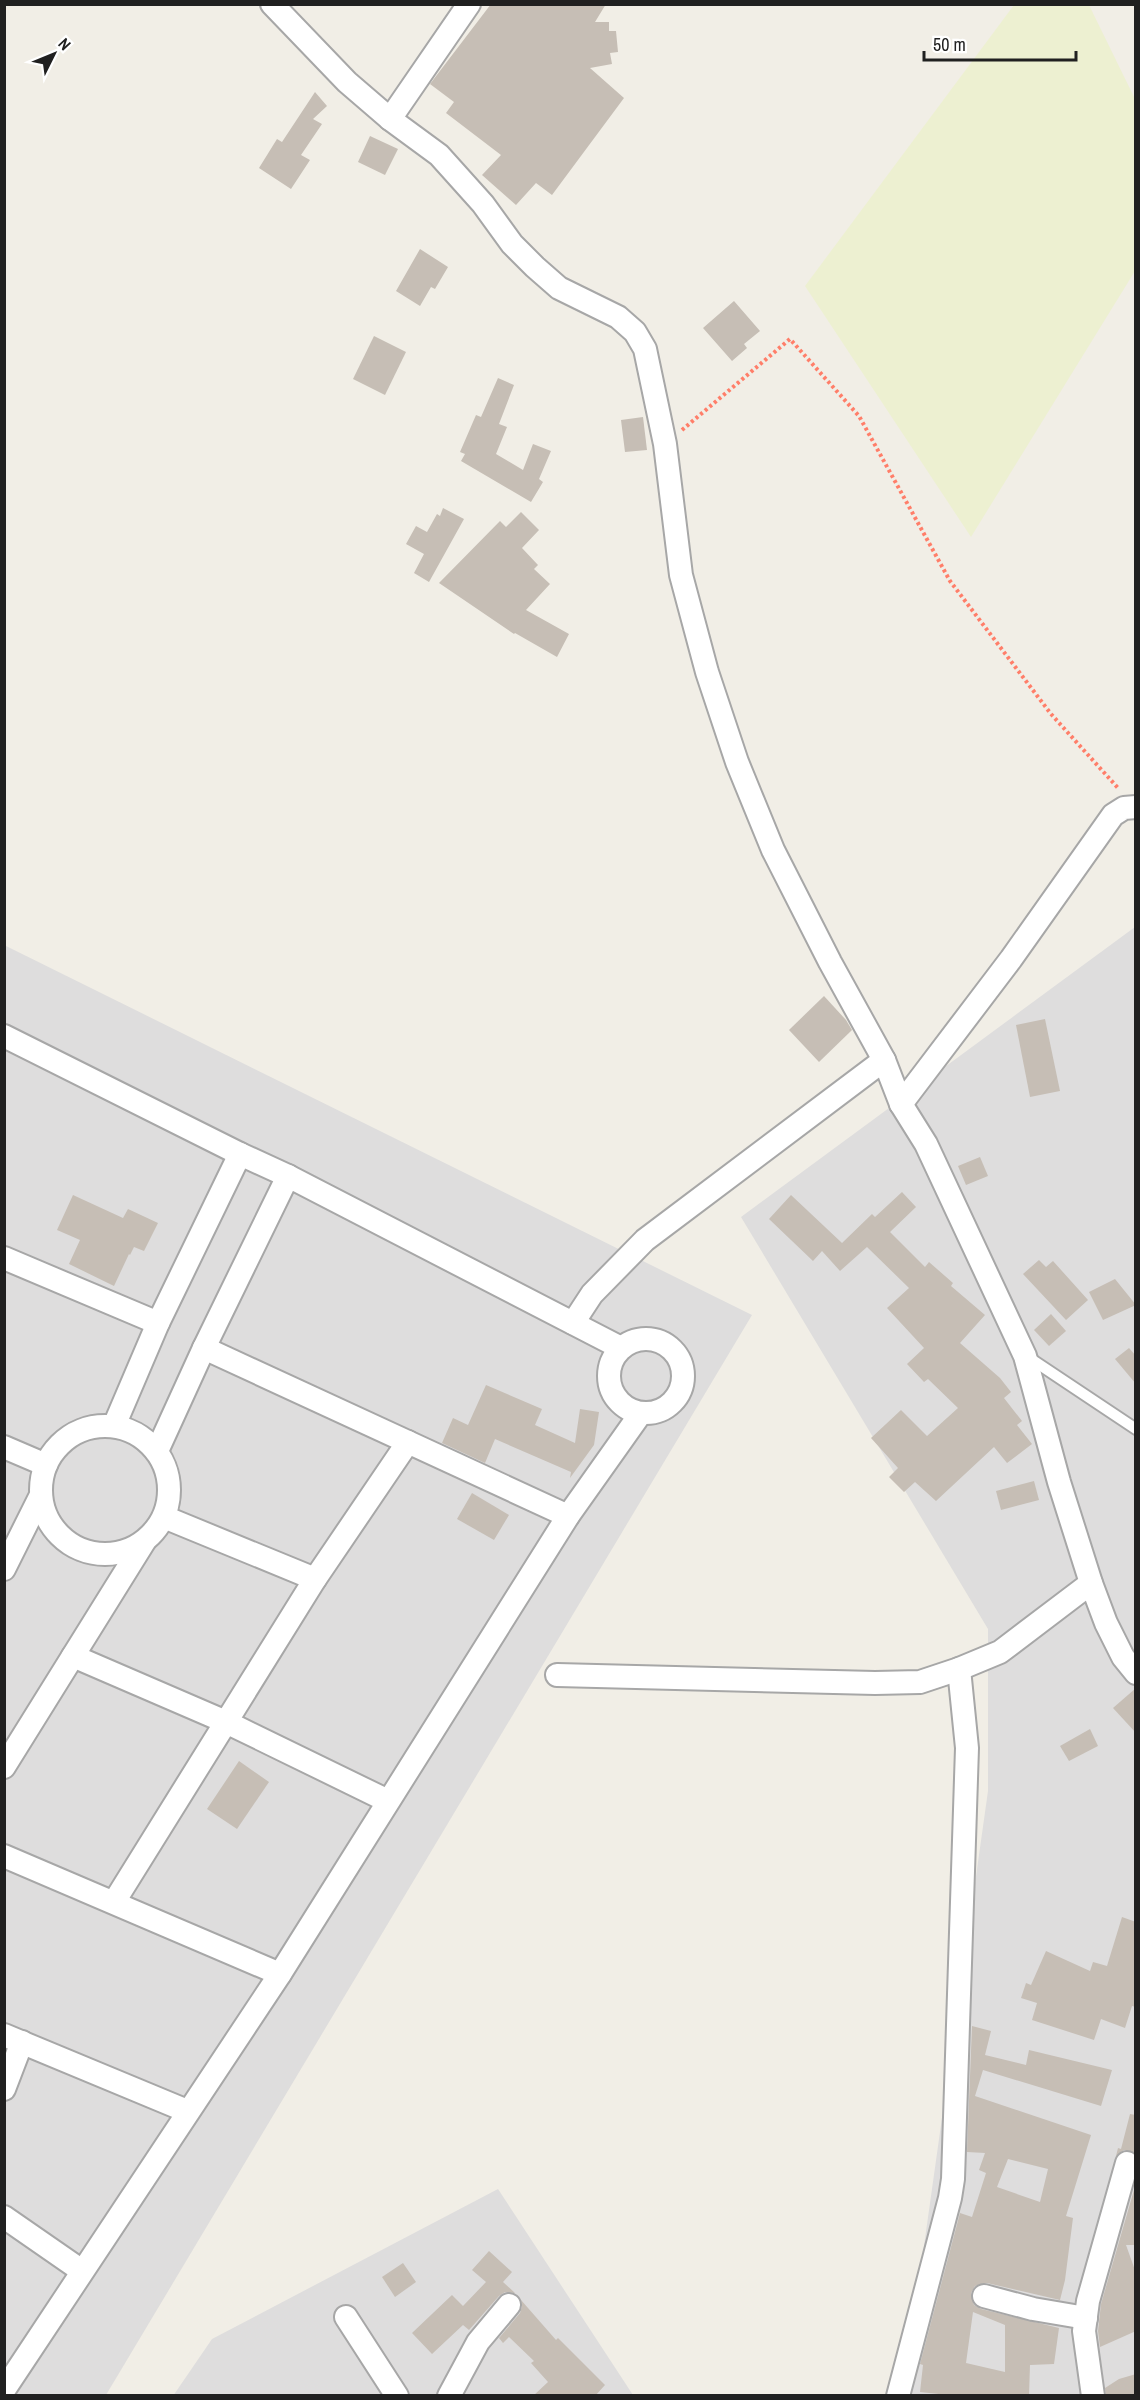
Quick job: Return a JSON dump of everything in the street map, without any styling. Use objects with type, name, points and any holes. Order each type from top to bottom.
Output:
[{"type":"street","points":[[272,4],[347,82],[390,119],[439,155],[483,204],[512,244],[535,267],[559,288],[618,317],[635,333],[645,349],[660,410],[681,575],[707,672],[737,762],[773,850],[830,962],[884,1060],[901,1104],[926,1144],[1025,1356],[1059,1482],[1091,1583],[1106,1623],[1123,1658],[1136,1673]]},
{"type":"street","points":[[390,119],[469,4]]},
{"type":"street","points":[[901,1104],[1006,967],[1113,815],[1124,808],[1136,807]]},
{"type":"street","points":[[4,1036],[288,1176],[621,1348]]},
{"type":"street","points":[[573,1323],[592,1294],[645,1240],[884,1060]]},
{"type":"street","points":[[114,1426],[158,1323],[240,1154]]},
{"type":"street","points":[[157,1451],[204,1348],[288,1176]]},
{"type":"street","points":[[4,1258],[158,1323]]},
{"type":"street","points":[[638,1340],[656,1340],[672,1350],[682,1366],[683,1384],[674,1401],[659,1411],[641,1413],[625,1407],[613,1395],[608,1378],[611,1362],[621,1348],[638,1340]]},
{"type":"street","points":[[204,1348],[568,1516]]},
{"type":"street","points":[[4,2390],[280,1974],[568,1516],[641,1413]]},
{"type":"street","points":[[4,1569],[41,1495],[46,1465],[57,1447],[73,1434],[93,1426],[114,1426],[138,1435],[157,1451],[167,1472],[170,1495],[164,1517],[145,1541],[4,1767]]},
{"type":"street","points":[[114,1902],[315,1579],[408,1442]]},
{"type":"street","points":[[4,1446],[46,1465]]},
{"type":"street","points":[[41,1495],[47,1517],[60,1536],[80,1549],[102,1554],[124,1552],[145,1541]]},
{"type":"street","points":[[164,1517],[315,1579]]},
{"type":"street","points":[[557,1675],[875,1683],[920,1682],[1000,1652],[1091,1583]]},
{"type":"street","points":[[73,1656],[226,1722],[388,1801]]},
{"type":"street","points":[[898,2396],[953,2179],[967,1748],[959,1669]]},
{"type":"street","points":[[4,1856],[280,1974]]},
{"type":"street","points":[[4,2089],[13,2039],[187,2111]]},
{"type":"street","points":[[1094,2396],[1084,2331],[1097,2261],[1127,2163]]},
{"type":"street","points":[[4,2217],[81,2271]]},
{"type":"street","points":[[984,2296],[1033,2309],[1086,2318]]},
{"type":"street","points":[[448,2396],[478,2342],[508,2305]]},
{"type":"street","points":[[346,2316],[397,2396]]},
{"type":"lane","points":[[1025,1356],[1136,1429]]},
{"type":"path","points":[[665,444],[790,339],[859,416],[950,581],[1051,714],[1120,790]]},
{"type":"shaded area","points":[[1135,927],[1135,2395],[903,2395],[988,1791],[988,1629],[741,1217]]},
{"type":"shaded area","points":[[4,945],[752,1315],[106,2395],[5,2395]]},
{"type":"shaded area","points":[[498,2189],[633,2395],[173,2396],[212,2339]]},
{"type":"green space","points":[[1014,5],[1089,5],[1135,99],[1135,271],[971,537],[805,286]]},
{"type":"building","points":[[491,4],[606,4],[595,22],[609,22],[609,31],[616,31],[618,52],[610,53],[612,64],[590,68],[624,98],[552,195],[536,183],[516,205],[482,175],[501,155],[446,113],[454,102],[430,84]]},
{"type":"building","points":[[315,92],[327,106],[313,119],[322,124],[301,155],[310,160],[291,189],[259,168],[277,139],[282,142]]},
{"type":"building","points":[[370,136],[398,149],[385,175],[358,162]]},
{"type":"building","points":[[420,249],[448,267],[435,289],[431,287],[420,306],[396,291]]},
{"type":"building","points":[[734,301],[760,331],[744,344],[747,348],[732,361],[703,328]]},
{"type":"building","points":[[374,336],[406,352],[385,395],[353,379]]},
{"type":"building","points":[[498,378],[514,385],[499,424],[507,427],[496,454],[523,470],[533,444],[551,451],[539,479],[543,482],[531,502],[461,461],[465,454],[460,452],[476,415],[481,417]]},
{"type":"building","points":[[643,417],[647,450],[625,452],[621,420]]},
{"type":"building","points":[[443,508],[464,519],[429,582],[414,573],[424,554],[406,544],[416,526],[427,532],[437,514],[440,516]]},
{"type":"building","points":[[521,512],[539,530],[522,548],[538,565],[534,569],[550,584],[526,610],[569,634],[557,657],[514,634],[439,583],[500,521],[506,527]]},
{"type":"building","points":[[824,996],[852,1030],[819,1062],[789,1030]]},
{"type":"building","points":[[1045,1019],[1060,1091],[1030,1097],[1016,1025]]},
{"type":"building","points":[[980,1157],[988,1176],[966,1185],[958,1166]]},
{"type":"building","points":[[902,1192],[916,1207],[890,1232],[925,1267],[929,1262],[953,1283],[951,1286],[985,1315],[960,1343],[1000,1378],[1011,1392],[1004,1398],[1022,1421],[1017,1425],[1032,1444],[1007,1463],[994,1447],[936,1501],[915,1482],[904,1492],[889,1477],[898,1468],[871,1438],[901,1410],[927,1436],[958,1408],[928,1379],[924,1382],[907,1364],[924,1348],[887,1308],[909,1288],[867,1247],[840,1271],[822,1251],[813,1261],[769,1219],[791,1195],[842,1243],[872,1214],[875,1217]]},
{"type":"building","points":[[73,1195],[123,1218],[128,1209],[158,1223],[144,1251],[134,1247],[129,1254],[114,1286],[69,1264],[80,1240],[57,1230]]},
{"type":"building","points":[[1039,1260],[1046,1267],[1053,1261],[1088,1300],[1066,1320],[1023,1274]]},
{"type":"building","points":[[1115,1279],[1136,1305],[1103,1320],[1089,1292]]},
{"type":"building","points":[[1051,1314],[1066,1331],[1049,1346],[1034,1330]]},
{"type":"building","points":[[1129,1348],[1136,1356],[1136,1384],[1115,1359]]},
{"type":"building","points":[[486,1385],[542,1409],[535,1425],[575,1443],[580,1409],[599,1412],[594,1445],[570,1478],[571,1472],[495,1439],[485,1463],[442,1443],[453,1418],[468,1425]]},
{"type":"building","points":[[1034,1481],[1039,1500],[1001,1510],[996,1491]]},
{"type":"building","points":[[472,1493],[509,1515],[494,1540],[457,1519]]},
{"type":"building","points":[[1136,1688],[1136,1733],[1113,1708]]},
{"type":"building","points":[[1090,1729],[1098,1746],[1069,1761],[1060,1746]]},
{"type":"building","points":[[239,1761],[269,1782],[237,1829],[207,1809]]},
{"type":"building","points":[[1122,1917],[1136,1922],[1136,2007],[1132,2006],[1125,2028],[1101,2019],[1094,2040],[1032,2020],[1037,2003],[1021,1998],[1026,1983],[1031,1985],[1046,1951],[1090,1971],[1093,1962],[1107,1966]]},
{"type":"building","points":[[972,2026],[991,2031],[985,2055],[1026,2065],[1029,2050],[1112,2070],[1101,2106],[983,2070],[975,2096],[1091,2135],[1066,2216],[1073,2218],[1065,2280],[1060,2300],[987,2283],[975,2286],[971,2293],[974,2305],[981,2309],[1059,2328],[1054,2364],[1030,2365],[1029,2396],[957,2396],[920,2392],[923,2365],[920,2364],[960,2213],[972,2217],[986,2173],[979,2170],[985,2153],[967,2152]],"holes":[[[1008,2159],[1048,2169],[1040,2202],[997,2187]],[[973,2312],[1005,2325],[1005,2372],[966,2363]]]},
{"type":"building","points":[[1130,2114],[1136,2115],[1136,2153],[1124,2150],[1116,2156],[1118,2148],[1121,2149]]},
{"type":"building","points":[[1136,2183],[1136,2245],[1126,2245],[1136,2273],[1136,2331],[1100,2347],[1098,2331],[1101,2304]]},
{"type":"building","points":[[489,2251],[512,2272],[503,2282],[515,2293],[505,2292],[499,2296],[469,2330],[463,2325],[432,2354],[412,2333],[452,2295],[463,2306],[486,2282],[472,2270]]},
{"type":"building","points":[[403,2263],[416,2282],[395,2297],[382,2277]]},
{"type":"building","points":[[521,2300],[556,2340],[558,2338],[605,2385],[595,2396],[533,2396],[548,2382],[531,2363],[534,2361],[509,2337],[503,2343],[499,2338],[520,2313]]},
{"type":"building","points":[[1136,2374],[1136,2396],[1106,2396],[1105,2388],[1119,2379]]}]
